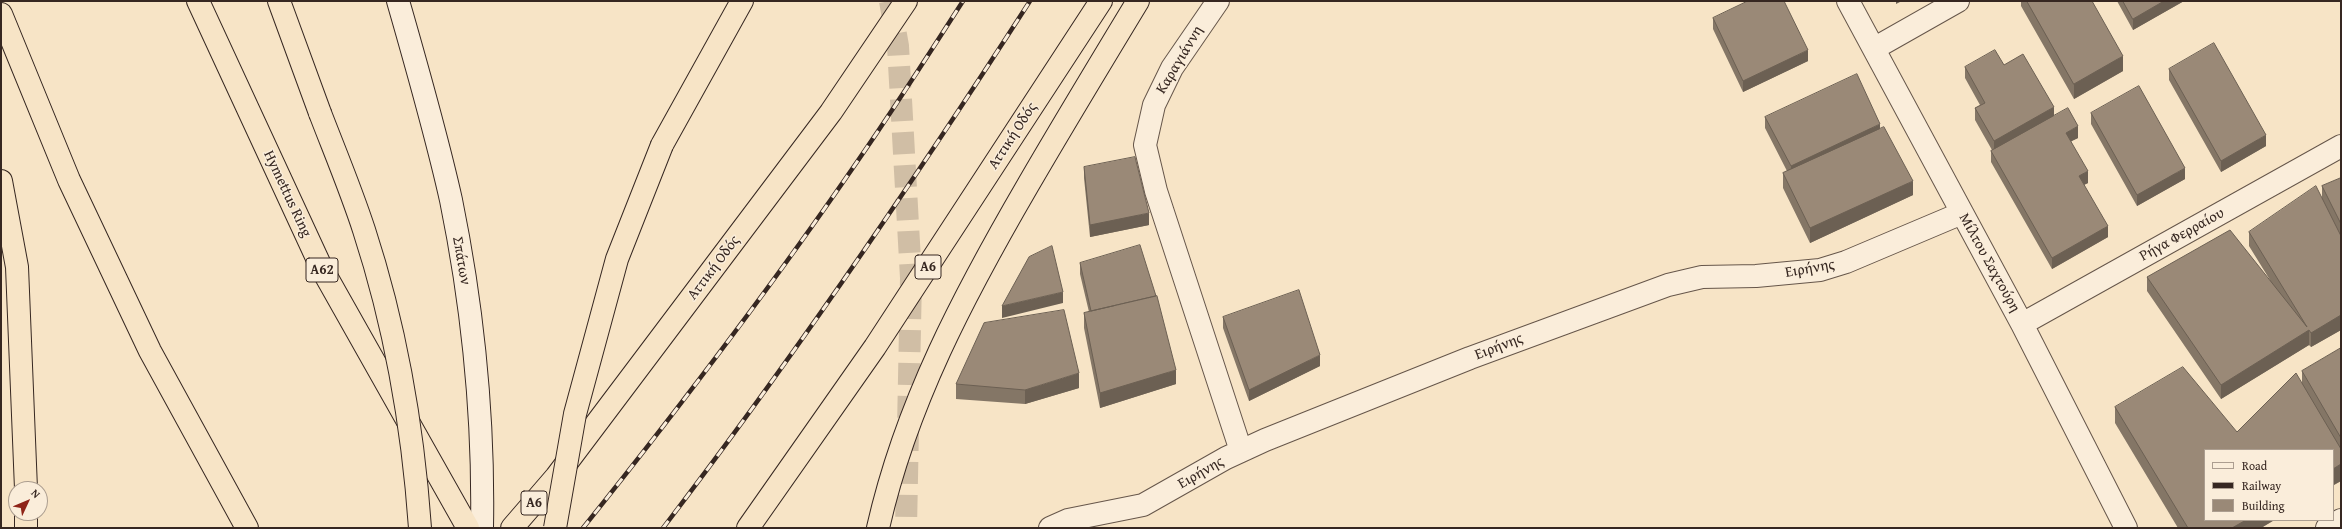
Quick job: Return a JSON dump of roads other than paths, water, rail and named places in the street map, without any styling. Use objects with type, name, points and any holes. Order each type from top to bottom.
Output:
[{"type":"highway","name":"Hymettus Ring","points":[[198,1],[322,269],[468,528]]},
{"type":"highway","points":[[280,1],[364,230],[394,342],[416,479],[420,528]]},
{"type":"highway","points":[[555,528],[575,414],[617,259],[662,145],[742,1]]},
{"type":"highway","name":"Αττική Οδός","points":[[512,528],[556,477],[832,112],[906,1]]},
{"type":"highway","name":"Αττική Οδός","points":[[748,528],[875,347],[1100,1]]},
{"type":"highway","points":[[878,528],[890,477],[910,417],[954,320],[1003,227],[1138,1]]},
{"type":"highway","points":[[1,14],[69,180],[92,230],[150,351],[247,528]]},
{"type":"highway","points":[[1,181],[17,267],[26,481]]},
{"type":"street","name":"Σπάτων","points":[[398,1],[450,200],[466,289],[478,382],[483,482],[482,528]]},
{"type":"street","name":"Καραγιάννη","points":[[1218,1],[1172,68],[1154,105],[1145,146],[1156,191],[1241,451]]},
{"type":"street","name":"Μίλτου Σαχτούρη","points":[[1848,1],[1875,48],[2022,324],[2126,528]]},
{"type":"street","points":[[1875,48],[1958,1]]},
{"type":"street","name":"Ρήγα Φερραίου","points":[[2022,324],[2341,146]]},
{"type":"street","name":"Ειρήνης","points":[[1050,528],[1068,520],[1144,505],[1241,451],[1470,358],[1668,285],[1702,277],[1756,276],[1820,270],[1846,262],[1962,213]]},
{"type":"street","points":[[2327,528],[2341,520]]},
{"type":"tunnel","points":[[890,1],[898,46],[911,278],[906,528]]},
{"type":"railway","points":[[583,528],[690,392],[793,253],[912,80],[963,1]]},
{"type":"railway","points":[[663,528],[759,399],[852,268],[1030,1]]}]
